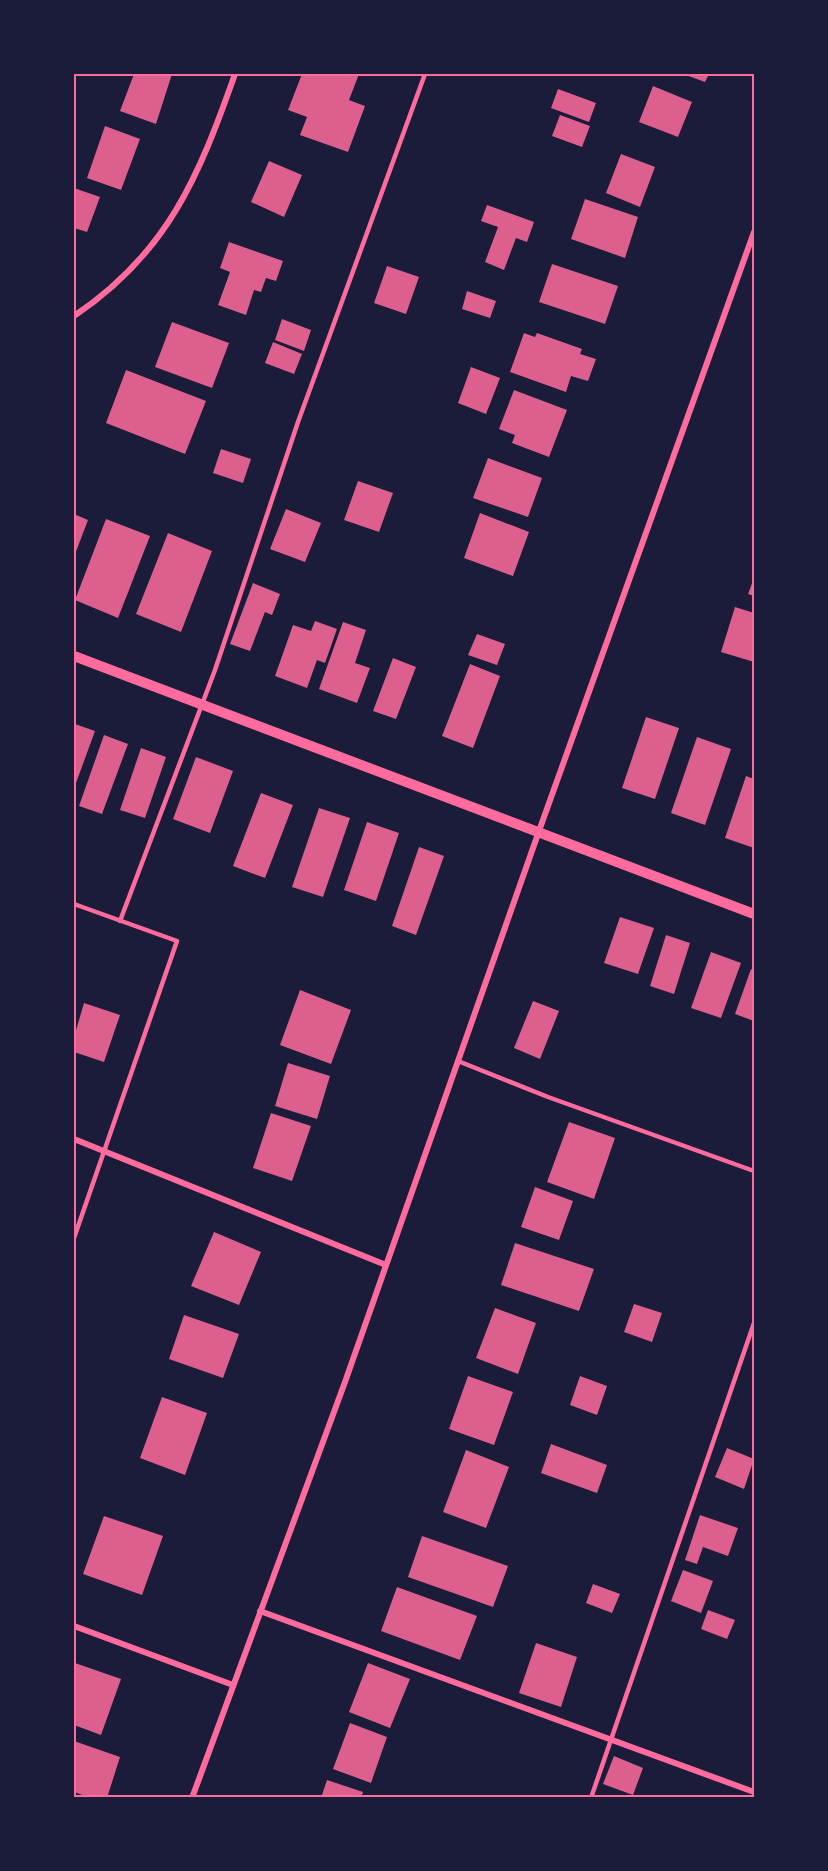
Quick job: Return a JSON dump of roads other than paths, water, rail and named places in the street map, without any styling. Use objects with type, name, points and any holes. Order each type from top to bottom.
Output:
[{"type":"street","points":[[74,316],[105,295],[160,237],[203,162],[235,74]]},
{"type":"street","points":[[192,1797],[386,1264],[754,232]]},
{"type":"street","points":[[74,656],[754,914]]},
{"type":"street","points":[[74,1139],[386,1264]]},
{"type":"street","points":[[260,1611],[754,1792]]},
{"type":"street","points":[[74,1626],[233,1685]]},
{"type":"lane","points":[[120,921],[202,704],[298,422],[425,74]]},
{"type":"lane","points":[[74,904],[177,941],[74,1238]]},
{"type":"lane","points":[[458,1061],[548,1097],[754,1171]]},
{"type":"lane","points":[[591,1797],[754,1323]]}]
